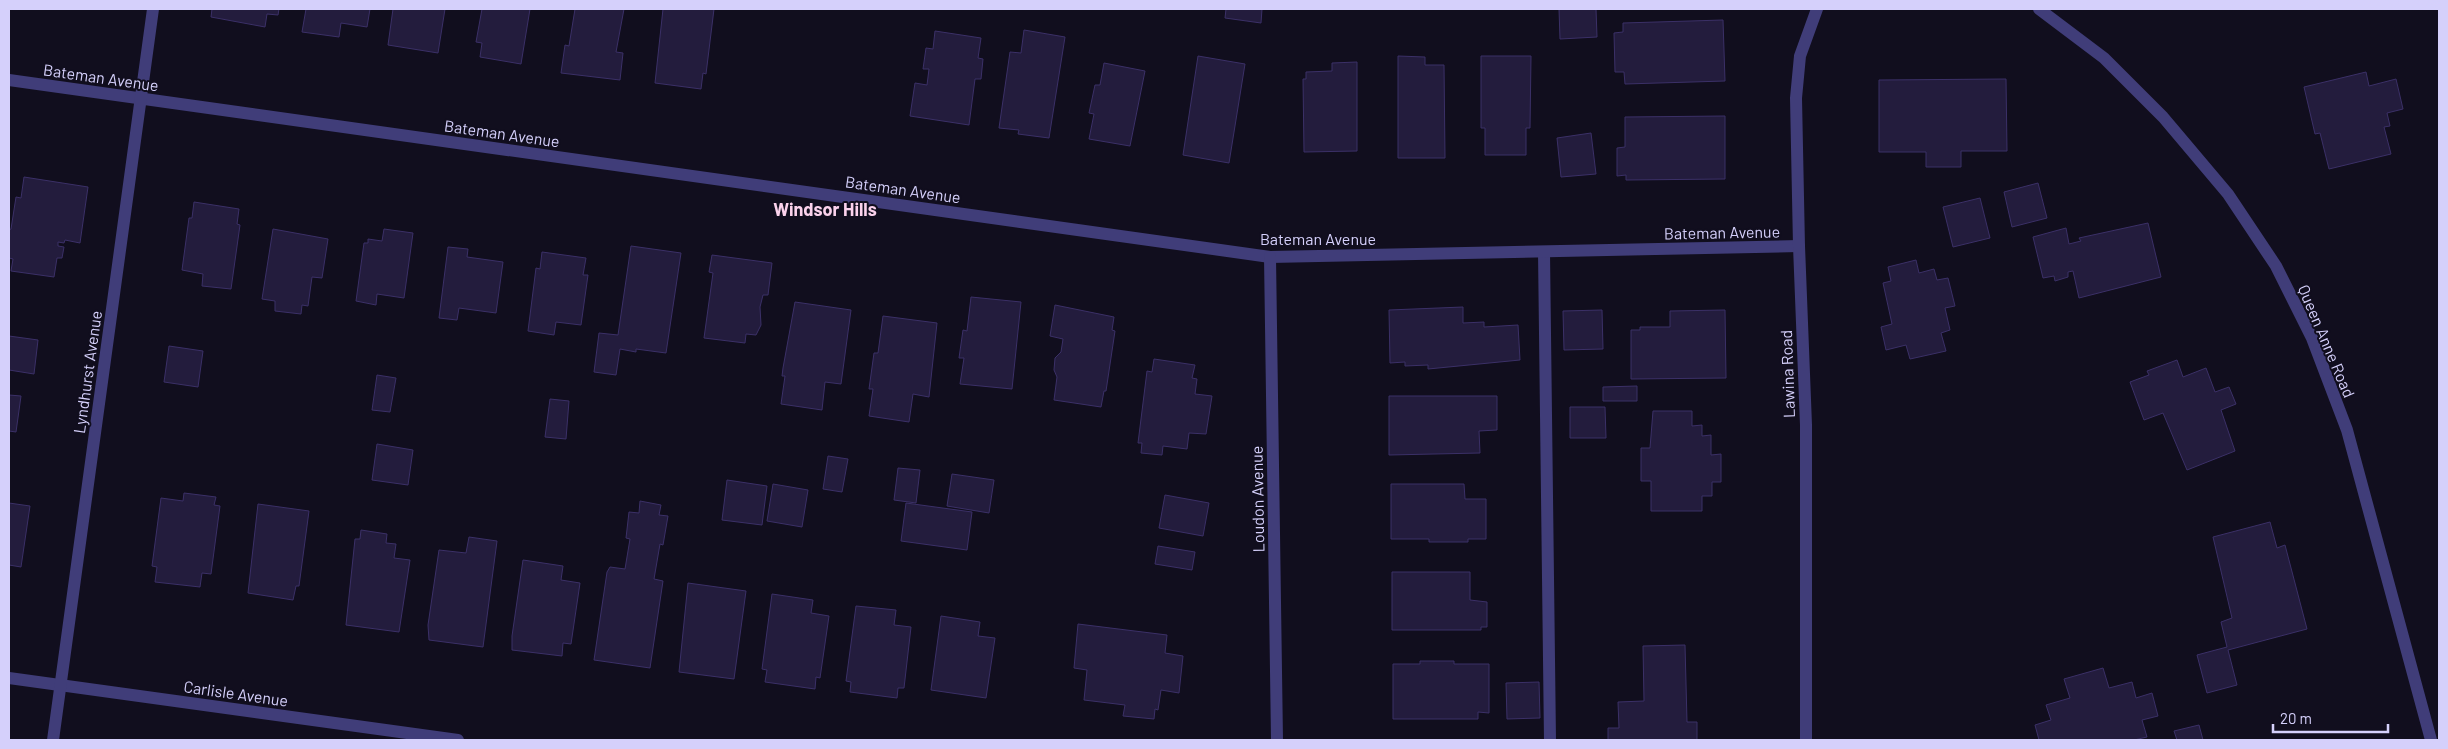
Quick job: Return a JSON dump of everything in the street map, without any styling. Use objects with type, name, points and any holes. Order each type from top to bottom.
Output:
[{"type":"street","name":"Lyndhurst Avenue","points":[[54,740],[152,9]]},
{"type":"street","name":"Lawina Road","points":[[1806,740],[1806,425],[1799,246],[1796,98],[1800,56],[1817,9]]},
{"type":"street","name":"Queen Anne Road","points":[[2039,9],[2104,58],[2163,117],[2228,194],[2276,266],[2312,338],[2346,430],[2431,740]]},
{"type":"street","name":"Bateman Avenue","points":[[9,80],[1270,257],[1799,246]]},
{"type":"street","points":[[1544,252],[1550,740]]},
{"type":"street","name":"Loudon Avenue","points":[[1270,257],[1277,740]]},
{"type":"street","name":"Carlisle Avenue","points":[[9,678],[458,740]]},
{"type":"building","points":[[212,9],[279,9],[278,15],[267,14],[265,27],[211,17]]},
{"type":"building","points":[[306,9],[370,9],[367,27],[341,23],[339,37],[302,32]]},
{"type":"building","points":[[393,9],[445,9],[438,53],[388,45]]},
{"type":"building","points":[[482,9],[530,9],[521,64],[480,57],[482,43],[476,42]]},
{"type":"building","points":[[575,9],[624,9],[616,52],[623,53],[620,80],[561,73],[565,45],[569,46]]},
{"type":"building","points":[[663,9],[714,9],[706,74],[703,73],[701,89],[655,83]]},
{"type":"building","points":[[1226,9],[1262,9],[1261,23],[1225,18]]},
{"type":"building","points":[[1559,9],[1596,9],[1597,37],[1560,39]]},
{"type":"building","points":[[1723,20],[1725,81],[1625,84],[1624,72],[1615,72],[1614,33],[1623,32],[1623,23]]},
{"type":"building","points":[[1024,30],[1065,37],[1049,138],[1018,134],[1019,130],[999,128],[1010,52],[1021,53]]},
{"type":"building","points":[[935,31],[981,38],[978,58],[983,59],[981,79],[975,79],[969,125],[910,116],[915,83],[927,85],[929,69],[923,69],[926,48],[933,49]]},
{"type":"building","points":[[1198,56],[1245,64],[1229,163],[1183,155]]},
{"type":"building","points":[[1398,56],[1425,57],[1425,65],[1444,65],[1445,158],[1398,158]]},
{"type":"building","points":[[1481,56],[1531,56],[1530,128],[1526,128],[1526,155],[1485,155],[1485,128],[1481,128]]},
{"type":"building","points":[[1357,62],[1357,151],[1304,152],[1303,79],[1306,79],[1306,72],[1332,71],[1332,63]]},
{"type":"building","points":[[1104,63],[1145,71],[1130,146],[1089,139],[1094,114],[1089,113],[1095,85],[1100,85]]},
{"type":"building","points":[[2366,72],[2369,86],[2396,79],[2403,109],[2387,113],[2390,126],[2384,127],[2391,154],[2329,169],[2320,133],[2315,134],[2304,87]]},
{"type":"building","points":[[2006,79],[2007,151],[1961,151],[1961,167],[1926,167],[1926,152],[1879,152],[1879,80]]},
{"type":"building","points":[[1725,116],[1725,179],[1626,180],[1626,175],[1617,176],[1617,148],[1625,147],[1625,117]]},
{"type":"building","points":[[1591,133],[1596,174],[1561,177],[1557,138]]},
{"type":"building","points":[[24,177],[88,187],[80,243],[65,240],[64,243],[58,242],[58,246],[64,247],[62,258],[57,258],[54,277],[11,271],[13,259],[9,258],[9,230],[11,229],[16,197],[21,198]]},
{"type":"building","points":[[2038,183],[2047,218],[2012,227],[2004,192]]},
{"type":"building","points":[[1980,198],[1990,238],[1953,247],[1943,207]]},
{"type":"building","points":[[194,202],[239,209],[237,224],[240,225],[231,289],[202,286],[203,274],[182,270],[189,218],[192,218]]},
{"type":"building","points":[[2148,223],[2161,277],[2079,298],[2073,271],[2068,272],[2068,277],[2055,281],[2054,276],[2043,278],[2033,237],[2066,228],[2069,244],[2081,241],[2079,238]]},
{"type":"building","points":[[273,229],[328,239],[322,278],[312,277],[308,306],[302,305],[301,314],[275,311],[275,301],[262,299]]},
{"type":"building","points":[[384,229],[413,233],[404,298],[377,294],[376,305],[356,301],[364,243],[368,243],[368,239],[382,241]]},
{"type":"building","points":[[631,246],[681,253],[666,353],[636,349],[636,352],[620,349],[616,375],[594,372],[599,333],[618,335]]},
{"type":"building","points":[[448,247],[468,249],[467,257],[503,262],[496,313],[459,308],[457,320],[439,318]]},
{"type":"building","points":[[542,252],[586,258],[583,275],[588,275],[581,325],[556,322],[554,335],[528,331],[536,268],[540,269]]},
{"type":"building","points":[[712,255],[772,263],[768,295],[763,295],[760,307],[761,325],[756,335],[746,334],[745,343],[704,338],[713,273],[709,272]]},
{"type":"building","points":[[1916,260],[1919,273],[1934,269],[1937,280],[1948,278],[1955,306],[1945,308],[1950,330],[1941,333],[1946,351],[1910,359],[1906,345],[1886,350],[1881,327],[1892,324],[1883,283],[1891,281],[1888,267]]},
{"type":"building","points":[[971,297],[1021,302],[1012,389],[960,384],[964,358],[959,358],[963,330],[967,331]]},
{"type":"building","points":[[795,302],[851,310],[841,384],[825,382],[822,410],[781,404],[785,376],[782,376],[783,368]]},
{"type":"building","points":[[1055,305],[1114,317],[1112,330],[1115,331],[1106,391],[1104,391],[1101,407],[1054,400],[1057,377],[1054,370],[1055,358],[1061,352],[1063,339],[1050,336]]},
{"type":"building","points":[[1463,307],[1463,323],[1484,322],[1484,327],[1518,325],[1520,360],[1428,369],[1428,365],[1405,366],[1405,362],[1390,363],[1389,310]]},
{"type":"building","points":[[1602,310],[1603,349],[1564,350],[1563,311]]},
{"type":"building","points":[[1725,310],[1726,378],[1631,379],[1631,330],[1640,330],[1640,327],[1670,327],[1670,311]]},
{"type":"building","points":[[883,316],[937,323],[929,397],[913,394],[909,422],[869,416],[873,389],[869,389],[874,353],[878,353]]},
{"type":"building","points":[[9,336],[38,340],[34,374],[9,370]]},
{"type":"building","points":[[169,346],[203,351],[198,387],[164,382]]},
{"type":"building","points":[[1154,359],[1195,365],[1192,378],[1197,379],[1195,394],[1212,396],[1206,434],[1189,433],[1187,449],[1163,446],[1162,455],[1141,453],[1142,443],[1138,443],[1147,371],[1152,372]]},
{"type":"building","points":[[2177,360],[2183,377],[2206,368],[2215,392],[2229,387],[2236,404],[2221,410],[2235,451],[2187,470],[2163,413],[2144,420],[2130,382],[2149,375],[2147,371]]},
{"type":"building","points":[[377,375],[396,378],[390,412],[372,410]]},
{"type":"building","points":[[1637,386],[1637,401],[1603,401],[1603,387]]},
{"type":"building","points":[[9,395],[21,396],[16,432],[9,431]]},
{"type":"building","points":[[1389,396],[1497,396],[1497,430],[1479,431],[1480,453],[1389,455]]},
{"type":"building","points":[[550,399],[569,401],[566,439],[545,437]]},
{"type":"building","points":[[1570,407],[1605,407],[1606,438],[1570,438]]},
{"type":"building","points":[[1653,411],[1692,411],[1692,426],[1702,425],[1702,436],[1711,435],[1711,455],[1721,454],[1721,482],[1712,482],[1712,496],[1702,496],[1702,511],[1651,511],[1651,481],[1641,481],[1641,448],[1650,448]]},
{"type":"building","points":[[377,444],[413,450],[408,485],[372,480]]},
{"type":"building","points":[[828,456],[848,459],[842,492],[823,489]]},
{"type":"building","points":[[898,468],[920,470],[916,503],[894,500]]},
{"type":"building","points":[[952,474],[994,480],[989,513],[947,506]]},
{"type":"building","points":[[727,480],[767,486],[762,525],[722,520]]},
{"type":"building","points":[[773,484],[808,490],[802,527],[767,521]]},
{"type":"building","points":[[1391,484],[1464,484],[1465,499],[1486,499],[1486,539],[1468,539],[1468,542],[1429,542],[1429,539],[1391,539]]},
{"type":"building","points":[[184,493],[216,497],[214,505],[220,506],[211,574],[202,573],[200,587],[155,582],[157,567],[152,566],[161,498],[183,501]]},
{"type":"building","points":[[1165,495],[1209,503],[1203,536],[1159,528]]},
{"type":"building","points":[[640,501],[661,505],[659,515],[668,516],[663,545],[660,544],[654,579],[663,581],[650,668],[594,660],[607,572],[610,567],[625,569],[630,539],[626,538],[629,512],[639,513]]},
{"type":"building","points":[[9,503],[30,506],[21,567],[9,565]]},
{"type":"building","points":[[906,503],[972,512],[967,550],[901,541]]},
{"type":"building","points":[[258,504],[309,511],[299,586],[296,586],[293,600],[248,593]]},
{"type":"building","points":[[2270,522],[2277,548],[2285,545],[2307,629],[2228,650],[2237,685],[2207,693],[2197,655],[2227,647],[2221,622],[2232,618],[2213,537]]},
{"type":"building","points":[[361,530],[387,534],[386,543],[396,544],[394,558],[410,560],[399,632],[346,625],[355,539],[360,539]]},
{"type":"building","points":[[469,537],[497,541],[483,647],[429,640],[428,625],[439,550],[466,553]]},
{"type":"building","points":[[1158,546],[1195,552],[1192,570],[1155,564]]},
{"type":"building","points":[[523,560],[563,566],[561,580],[580,583],[571,644],[563,643],[562,656],[512,650],[512,636]]},
{"type":"building","points":[[1392,572],[1470,572],[1470,600],[1487,602],[1487,627],[1481,627],[1481,630],[1392,630]]},
{"type":"building","points":[[688,583],[746,591],[734,679],[679,672]]},
{"type":"building","points":[[772,594],[813,600],[811,613],[829,616],[820,678],[816,677],[815,689],[765,682],[767,670],[762,669]]},
{"type":"building","points":[[856,606],[896,610],[894,625],[911,627],[904,688],[898,688],[897,698],[850,692],[851,682],[846,681]]},
{"type":"building","points":[[941,616],[980,622],[978,636],[995,638],[986,698],[931,690]]},
{"type":"building","points":[[1078,624],[1167,635],[1165,653],[1183,656],[1179,693],[1161,690],[1158,710],[1155,709],[1154,719],[1123,716],[1125,705],[1084,700],[1087,670],[1074,668]]},
{"type":"building","points":[[1685,645],[1687,722],[1697,722],[1697,740],[1608,740],[1608,728],[1619,728],[1618,702],[1644,701],[1643,646]]},
{"type":"building","points":[[1420,661],[1454,661],[1454,664],[1489,664],[1489,713],[1478,712],[1478,719],[1393,719],[1393,664],[1420,664]]},
{"type":"building","points":[[2103,668],[2109,688],[2132,682],[2136,698],[2152,693],[2158,716],[2142,720],[2147,737],[2134,740],[2039,740],[2035,725],[2051,720],[2046,705],[2070,698],[2064,679]]},
{"type":"building","points":[[1539,682],[1540,718],[1507,719],[1506,683]]},
{"type":"building","points":[[2199,725],[2203,740],[2177,740],[2174,731]]},
{"type":"district","name":"Windsor Hills","points":[[825,209]]}]
